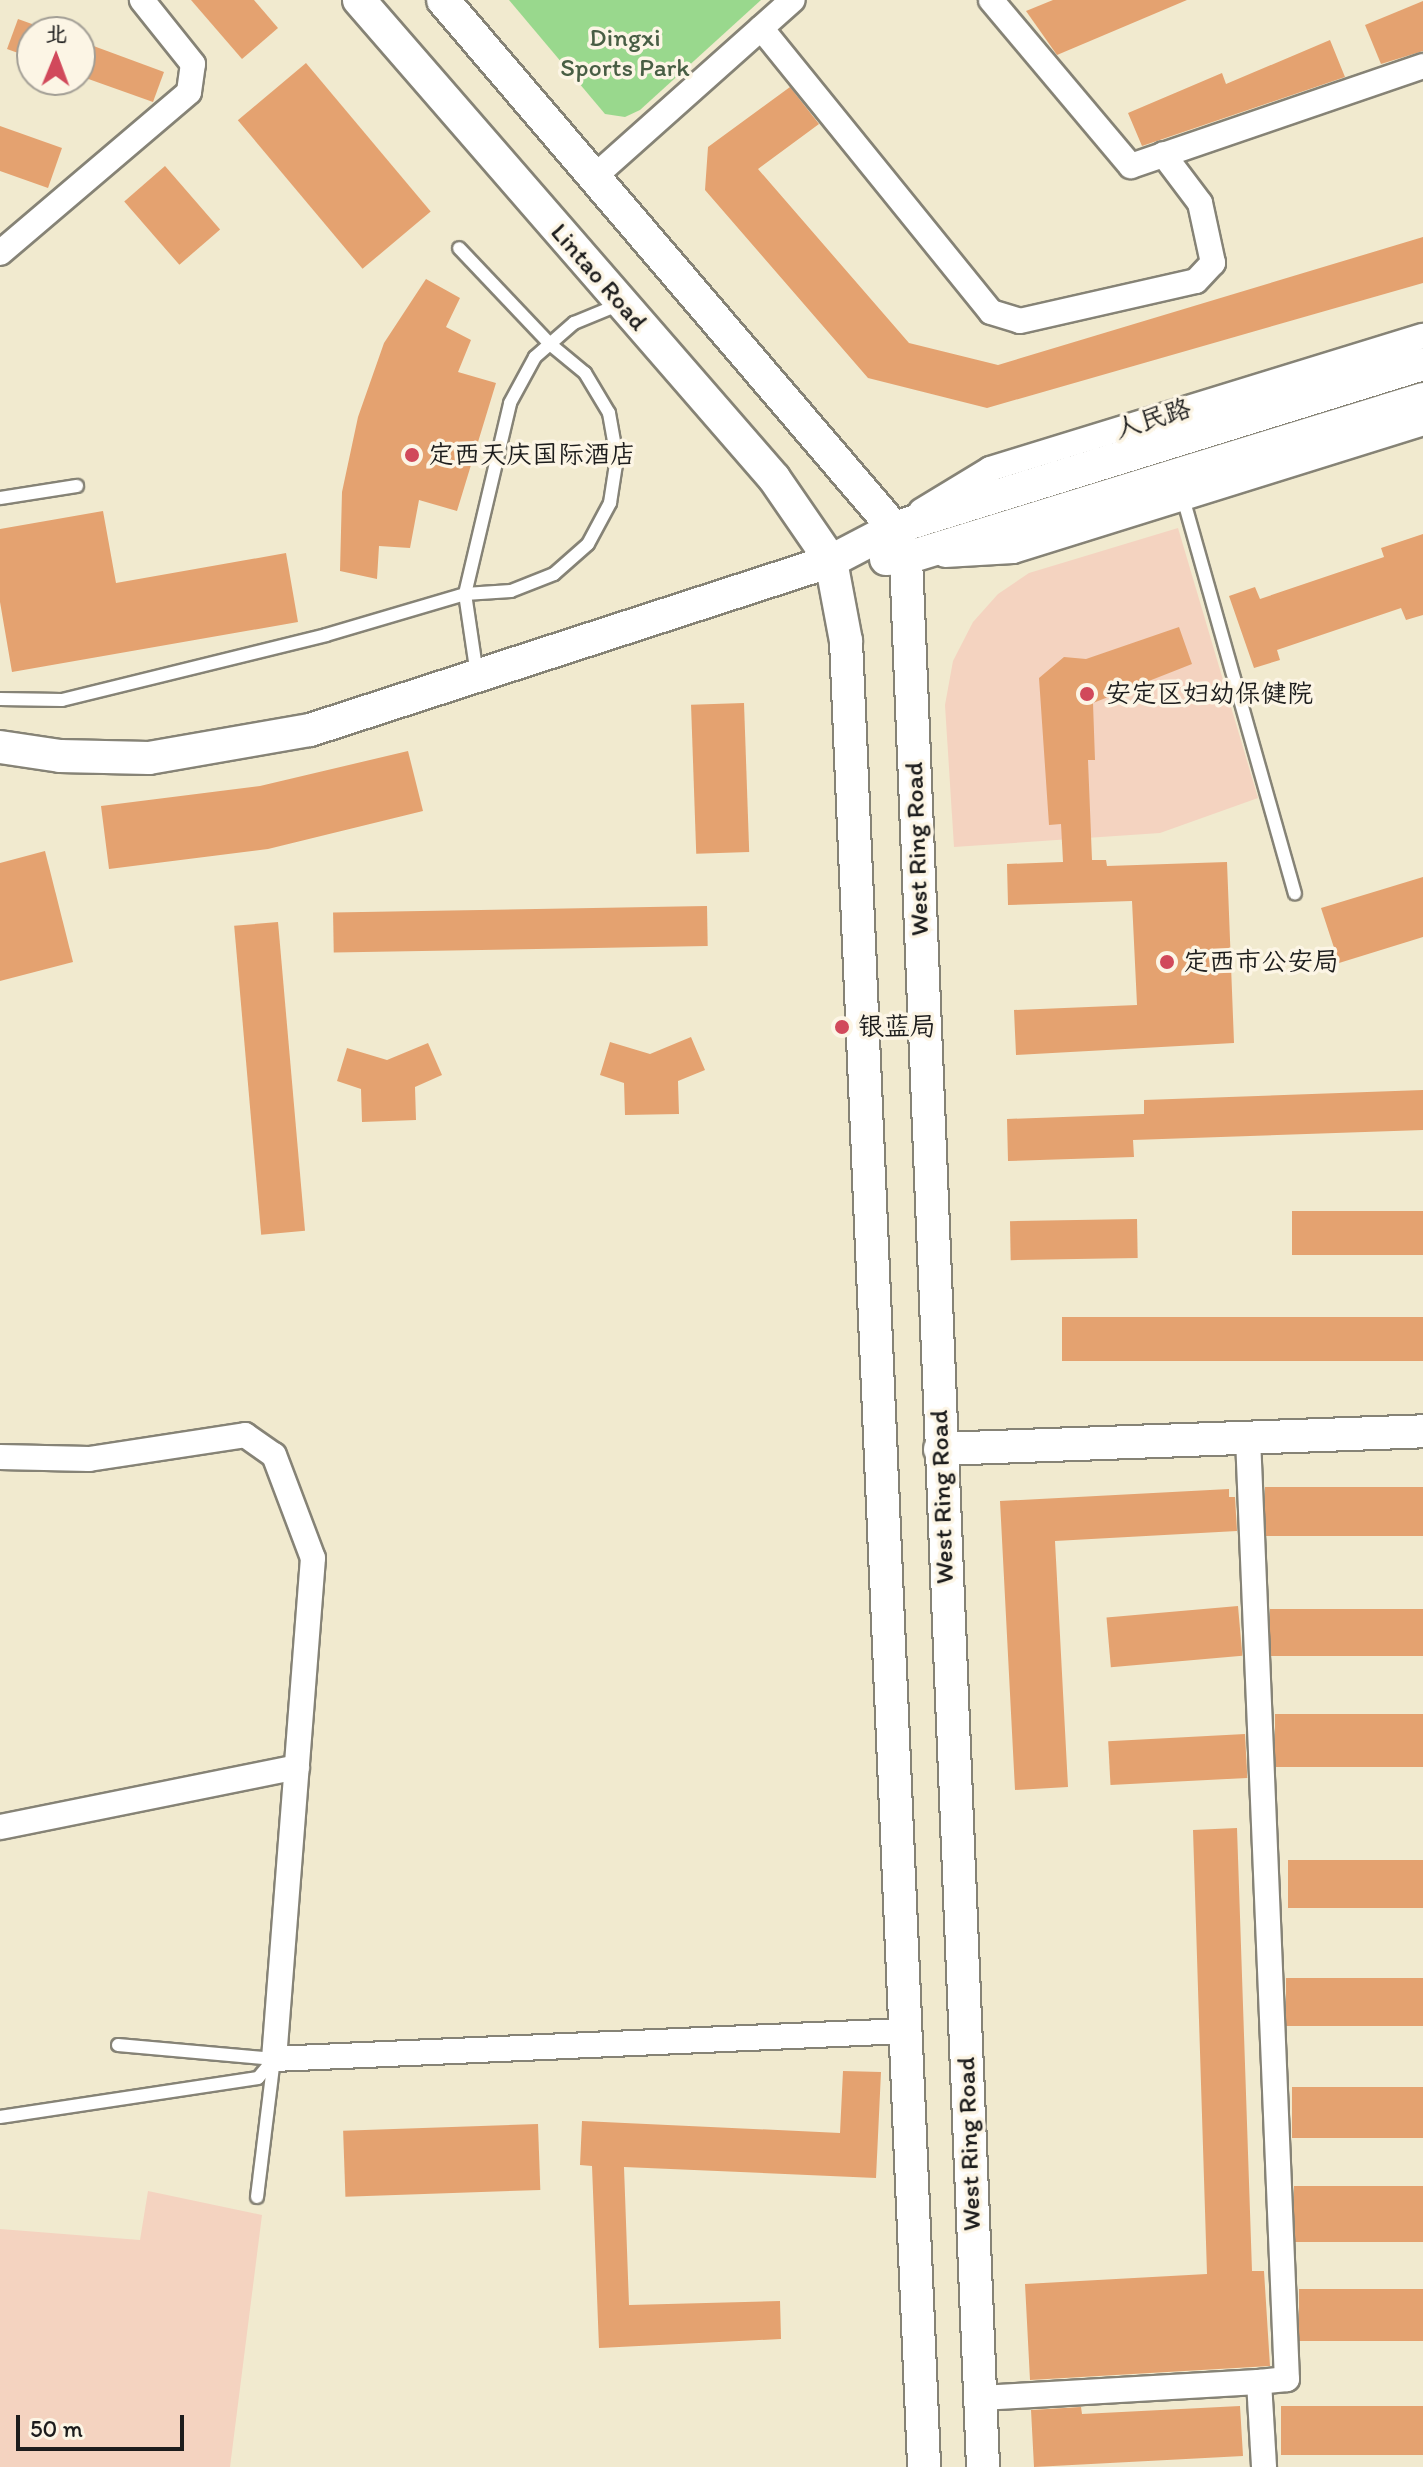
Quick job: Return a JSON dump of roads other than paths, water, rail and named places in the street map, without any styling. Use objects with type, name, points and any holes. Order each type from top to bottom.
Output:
[{"type":"main road","name":"Lintao Road","points":[[359,0],[774,478],[831,561]]},
{"type":"main road","points":[[443,0],[894,528]]},
{"type":"main road","name":"人民路","points":[[831,561],[894,528],[1423,364]]},
{"type":"main road","points":[[0,747],[60,756],[149,758],[310,730],[831,561],[906,558],[1423,399]]},
{"type":"main road","name":"West Ring Road","points":[[894,528],[906,558],[983,2467]]},
{"type":"main road","points":[[831,561],[846,641],[924,2467]]},
{"type":"main road","points":[[940,1449],[1423,1431]]},
{"type":"street","points":[[0,253],[193,84],[188,56],[142,0]]},
{"type":"street","points":[[594,177],[793,0]]},
{"type":"street","points":[[991,0],[1131,166],[1423,66]]},
{"type":"street","points":[[761,28],[991,312],[1020,321],[1196,281],[1213,263],[1200,203],[1163,154]]},
{"type":"street","name":"人民路","points":[[894,528],[990,469],[1423,336]]},
{"type":"street","points":[[906,558],[1013,551],[1423,423]]},
{"type":"street","points":[[0,1457],[89,1459],[245,1435],[274,1455],[313,1558],[274,2059],[905,2031]]},
{"type":"street","points":[[980,2398],[1287,2379],[1248,1438]]},
{"type":"street","points":[[0,1827],[297,1767]]},
{"type":"street","points":[[1259,2382],[1264,2467]]},
{"type":"lane","points":[[0,699],[62,700],[326,635],[465,594],[511,591],[554,574],[588,544],[610,503],[617,458],[609,413],[585,373],[550,344],[459,248]]},
{"type":"lane","points":[[477,675],[465,594],[510,403],[535,357],[574,323],[622,303]]},
{"type":"lane","points":[[0,498],[77,486]]},
{"type":"lane","points":[[1183,498],[1295,893]]},
{"type":"lane","points":[[118,2045],[274,2059]]},
{"type":"lane","points":[[0,2117],[258,2078],[274,2059]]},
{"type":"lane","points":[[257,2197],[274,2059]]},
{"type":"place","name":"定西天庆国际酒店","points":[[412,455]]},
{"type":"place","name":"安定区妇幼保健院","points":[[1087,694]]},
{"type":"place","name":"定西市公安局","points":[[1167,962]]},
{"type":"place","name":"银蓝局","points":[[842,1027]]},
{"type":"park label","name":"Dingxi Sports Park","points":[[625,53]]}]
